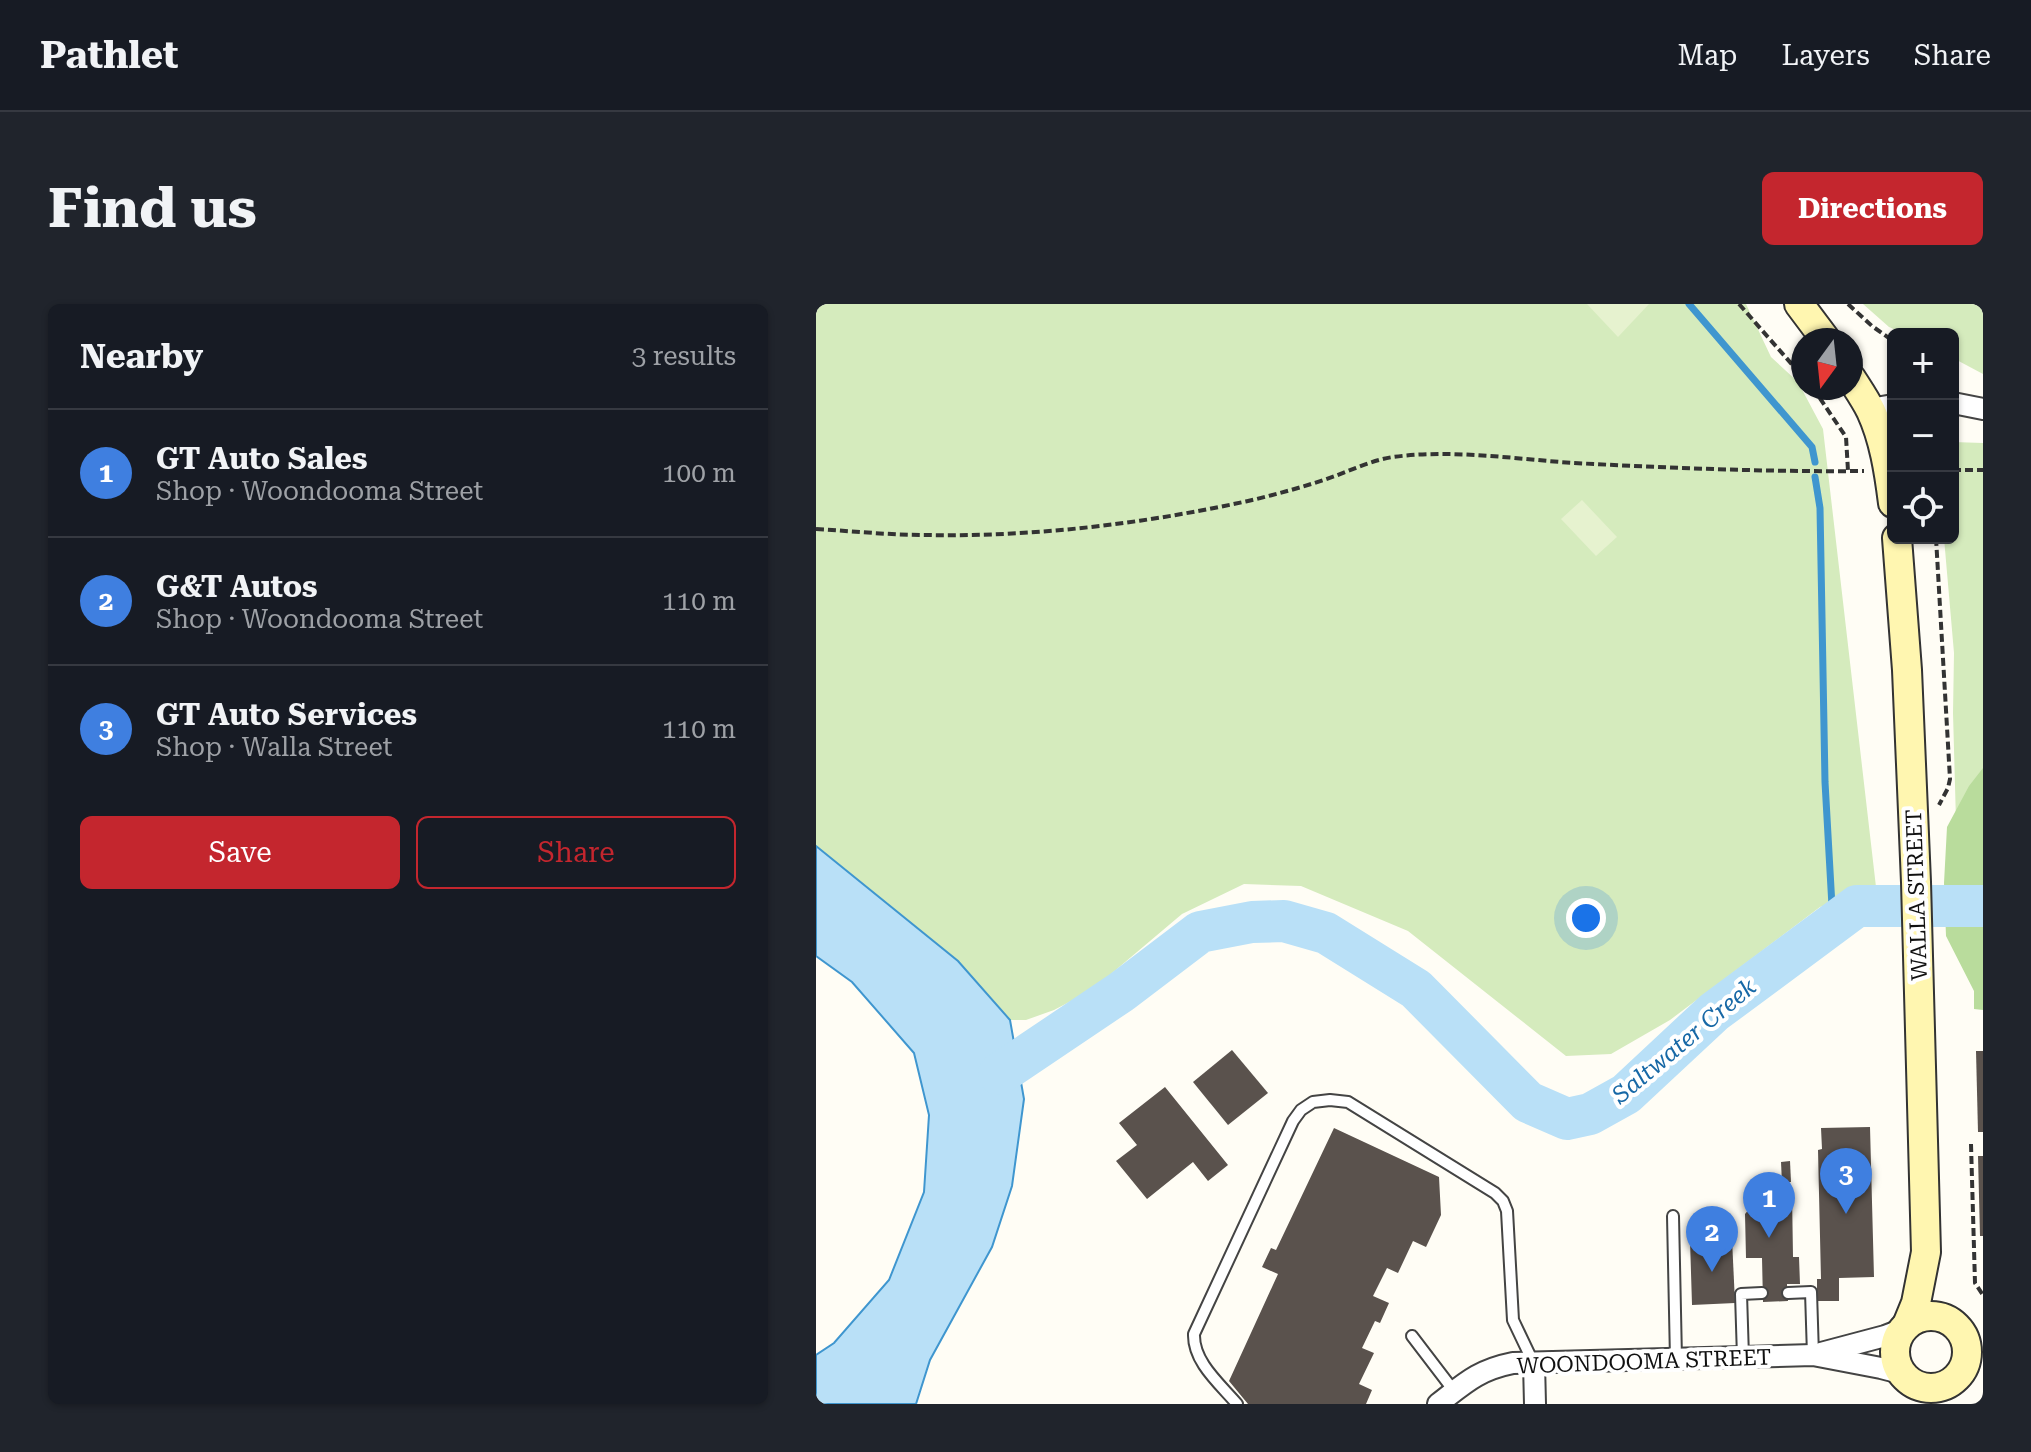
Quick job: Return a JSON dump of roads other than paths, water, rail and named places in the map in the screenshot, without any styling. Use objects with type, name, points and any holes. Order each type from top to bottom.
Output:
[{"type":"street","points":[[1799,304],[1817,328]]},
{"type":"street","points":[[1863,389],[1882,407],[1881,438],[1889,472]]},
{"type":"street","points":[[1959,404],[1983,409]]},
{"type":"street","name":"WALLA STREET","points":[[1897,544],[1907,670],[1916,882],[1926,1252],[1916,1303],[1905,1327]]},
{"type":"street","name":"WALLA STREET","points":[[1926,1252],[1944,1304],[1966,1330]]},
{"type":"street","points":[[1919,1404],[1895,1357],[1898,1337],[1915,1319],[1936,1316],[1966,1330],[1966,1373]]},
{"type":"street","name":"WOONDOOMA STREET","points":[[1813,1355],[1885,1336],[1905,1327]]},
{"type":"street","name":"WOONDOOMA STREET","points":[[1446,1398],[1472,1377],[1513,1363],[1813,1355],[1881,1368],[1905,1376]]},
{"type":"street","points":[[1534,1363],[1535,1404]]},
{"type":"street","points":[[1905,1376],[1915,1384],[1937,1387],[1966,1373]]},
{"type":"street","points":[[1944,1404],[1949,1389],[1966,1373]]},
{"type":"lane","points":[[1237,1404],[1201,1360],[1194,1334],[1293,1121],[1307,1106],[1322,1100],[1339,1100],[1357,1106],[1474,1179],[1503,1201],[1507,1211],[1513,1320],[1534,1363]]},
{"type":"lane","points":[[1673,1216],[1676,1359]]},
{"type":"lane","points":[[1788,1293],[1811,1292],[1813,1355]]},
{"type":"lane","points":[[1743,1357],[1741,1294],[1762,1293]]},
{"type":"lane","points":[[1412,1336],[1446,1398]]},
{"type":"water","points":[[816,846],[958,961],[1010,1020],[1024,1099],[1012,1186],[992,1247],[930,1360],[916,1404],[816,1404],[816,1355],[834,1343],[889,1280],[924,1192],[929,1115],[914,1053],[852,982],[816,956]]},
{"type":"waterway","points":[[1689,304],[1812,447],[1815,462]]},
{"type":"waterway","points":[[1815,477],[1820,508],[1825,782],[1833,924]]},
{"type":"waterway","points":[[1982,906],[1983,896]]},
{"type":"waterway","name":"Saltwater Creek","points":[[999,1074],[1121,992],[1200,932],[1252,922],[1284,921],[1326,933],[1416,989],[1528,1102],[1567,1119],[1590,1114],[1626,1094],[1714,1012],[1857,906],[1983,906]]},
{"type":"place","name":"GT Auto Services","points":[[1846,1214]]},
{"type":"place","name":"GT Auto Sales","points":[[1769,1238]]},
{"type":"place","name":"G&T Autos","points":[[1712,1272]]}]
